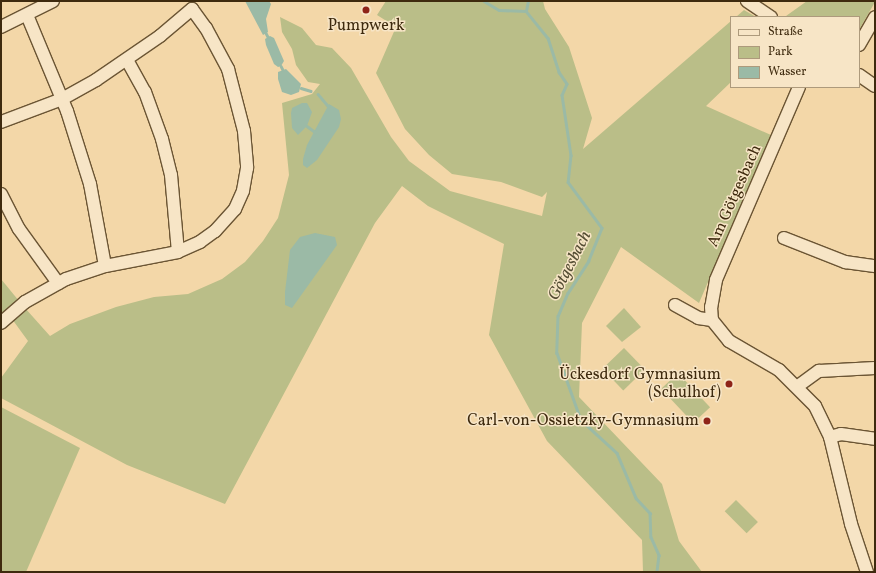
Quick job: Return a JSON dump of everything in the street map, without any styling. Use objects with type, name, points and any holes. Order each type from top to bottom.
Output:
[{"type":"street","points":[[1,27],[53,1]]},
{"type":"street","points":[[747,1],[770,16]]},
{"type":"street","points":[[1,122],[62,99],[127,60],[192,9],[206,28],[228,69],[244,131],[247,168],[243,191],[235,209],[226,221],[200,242],[178,252],[105,266],[58,283],[25,302],[1,323]]},
{"type":"street","points":[[27,15],[62,99],[90,184],[105,266]]},
{"type":"street","points":[[860,43],[875,17]]},
{"type":"street","points":[[127,60],[145,92],[162,139],[171,176],[178,252]]},
{"type":"street","points":[[860,77],[875,86]]},
{"type":"street","name":"Am Götgesbach","points":[[712,320],[711,307],[716,280],[799,88]]},
{"type":"street","points":[[1,194],[19,229],[58,283]]},
{"type":"street","points":[[784,238],[845,262],[875,266]]},
{"type":"street","points":[[675,305],[698,318],[712,320],[729,340],[779,370],[798,386],[815,406],[830,437],[851,524],[867,572]]},
{"type":"street","points":[[798,386],[819,371],[875,368]]},
{"type":"street","points":[[830,437],[841,434],[875,439]]},
{"type":"green space","points":[[386,1],[543,1],[545,9],[569,47],[592,118],[583,149],[730,22],[730,83],[706,106],[771,135],[699,303],[621,247],[582,323],[579,397],[662,484],[679,541],[702,572],[643,572],[642,540],[547,441],[489,335],[504,244],[428,206],[402,186],[375,223],[225,504],[127,465],[1,398],[1,378],[28,341],[12,319],[25,308],[50,336],[70,324],[116,307],[154,297],[188,294],[222,279],[245,262],[263,241],[278,218],[289,175],[282,103],[312,94],[320,84],[308,82],[296,65],[292,49],[282,32],[280,17],[302,28],[316,45],[332,48],[351,68],[391,137],[409,161],[450,191],[542,216],[547,192],[542,197],[501,182],[452,174],[429,155],[405,129],[376,73],[396,27],[377,15]]},
{"type":"green space","points":[[807,1],[875,1],[860,28],[860,16],[786,16]]},
{"type":"green space","points":[[744,10],[754,16],[737,16]]},
{"type":"green space","points":[[1,279],[19,301],[1,314]]},
{"type":"green space","points":[[624,308],[641,327],[622,342],[606,326]]},
{"type":"green space","points":[[624,348],[645,370],[623,390],[602,369]]},
{"type":"green space","points":[[678,373],[710,407],[693,423],[661,389]]},
{"type":"green space","points":[[1,407],[80,448],[26,572],[1,572]]},
{"type":"green space","points":[[736,500],[758,522],[747,533],[725,511]]},
{"type":"water","points":[[245,1],[269,1],[271,4],[266,19],[268,32],[263,35]]},
{"type":"water","points":[[270,36],[274,38],[284,61],[281,66],[278,67],[274,64],[266,45],[265,39]]},
{"type":"water","points":[[286,69],[301,84],[299,92],[291,95],[282,92],[278,79],[278,72]]},
{"type":"water","points":[[302,103],[307,103],[312,112],[307,126],[298,135],[292,128],[291,113],[292,108]]},
{"type":"water","points":[[329,104],[339,110],[341,119],[339,127],[317,160],[307,168],[303,165],[303,159],[307,145]]},
{"type":"water","points":[[315,233],[335,237],[337,245],[292,308],[285,305],[290,250],[300,237]]},
{"type":"waterway","points":[[484,1],[499,10],[526,11]]},
{"type":"waterway","points":[[526,11],[528,1]]},
{"type":"waterway","name":"Götgesbach","points":[[526,11],[548,38],[559,72],[567,84],[562,95],[571,155],[568,182],[602,228],[589,261],[568,293],[558,316],[557,353],[581,420],[617,453],[636,498],[650,513],[651,537],[659,555],[657,572]]},
{"type":"waterway","points":[[266,33],[268,37]]},
{"type":"waterway","points":[[281,66],[283,70]]},
{"type":"waterway","points":[[301,88],[311,91]]},
{"type":"waterway","points":[[318,94],[328,106]]},
{"type":"waterway","points":[[307,126],[315,132]]},
{"type":"place","name":"Pumpwerk","points":[[366,10]]},
{"type":"place","name":"Ückesdorf Gymnasium (Schulhof)","points":[[729,384]]},
{"type":"place","name":"Carl-von-Ossietzky-Gymnasium","points":[[707,421]]}]
